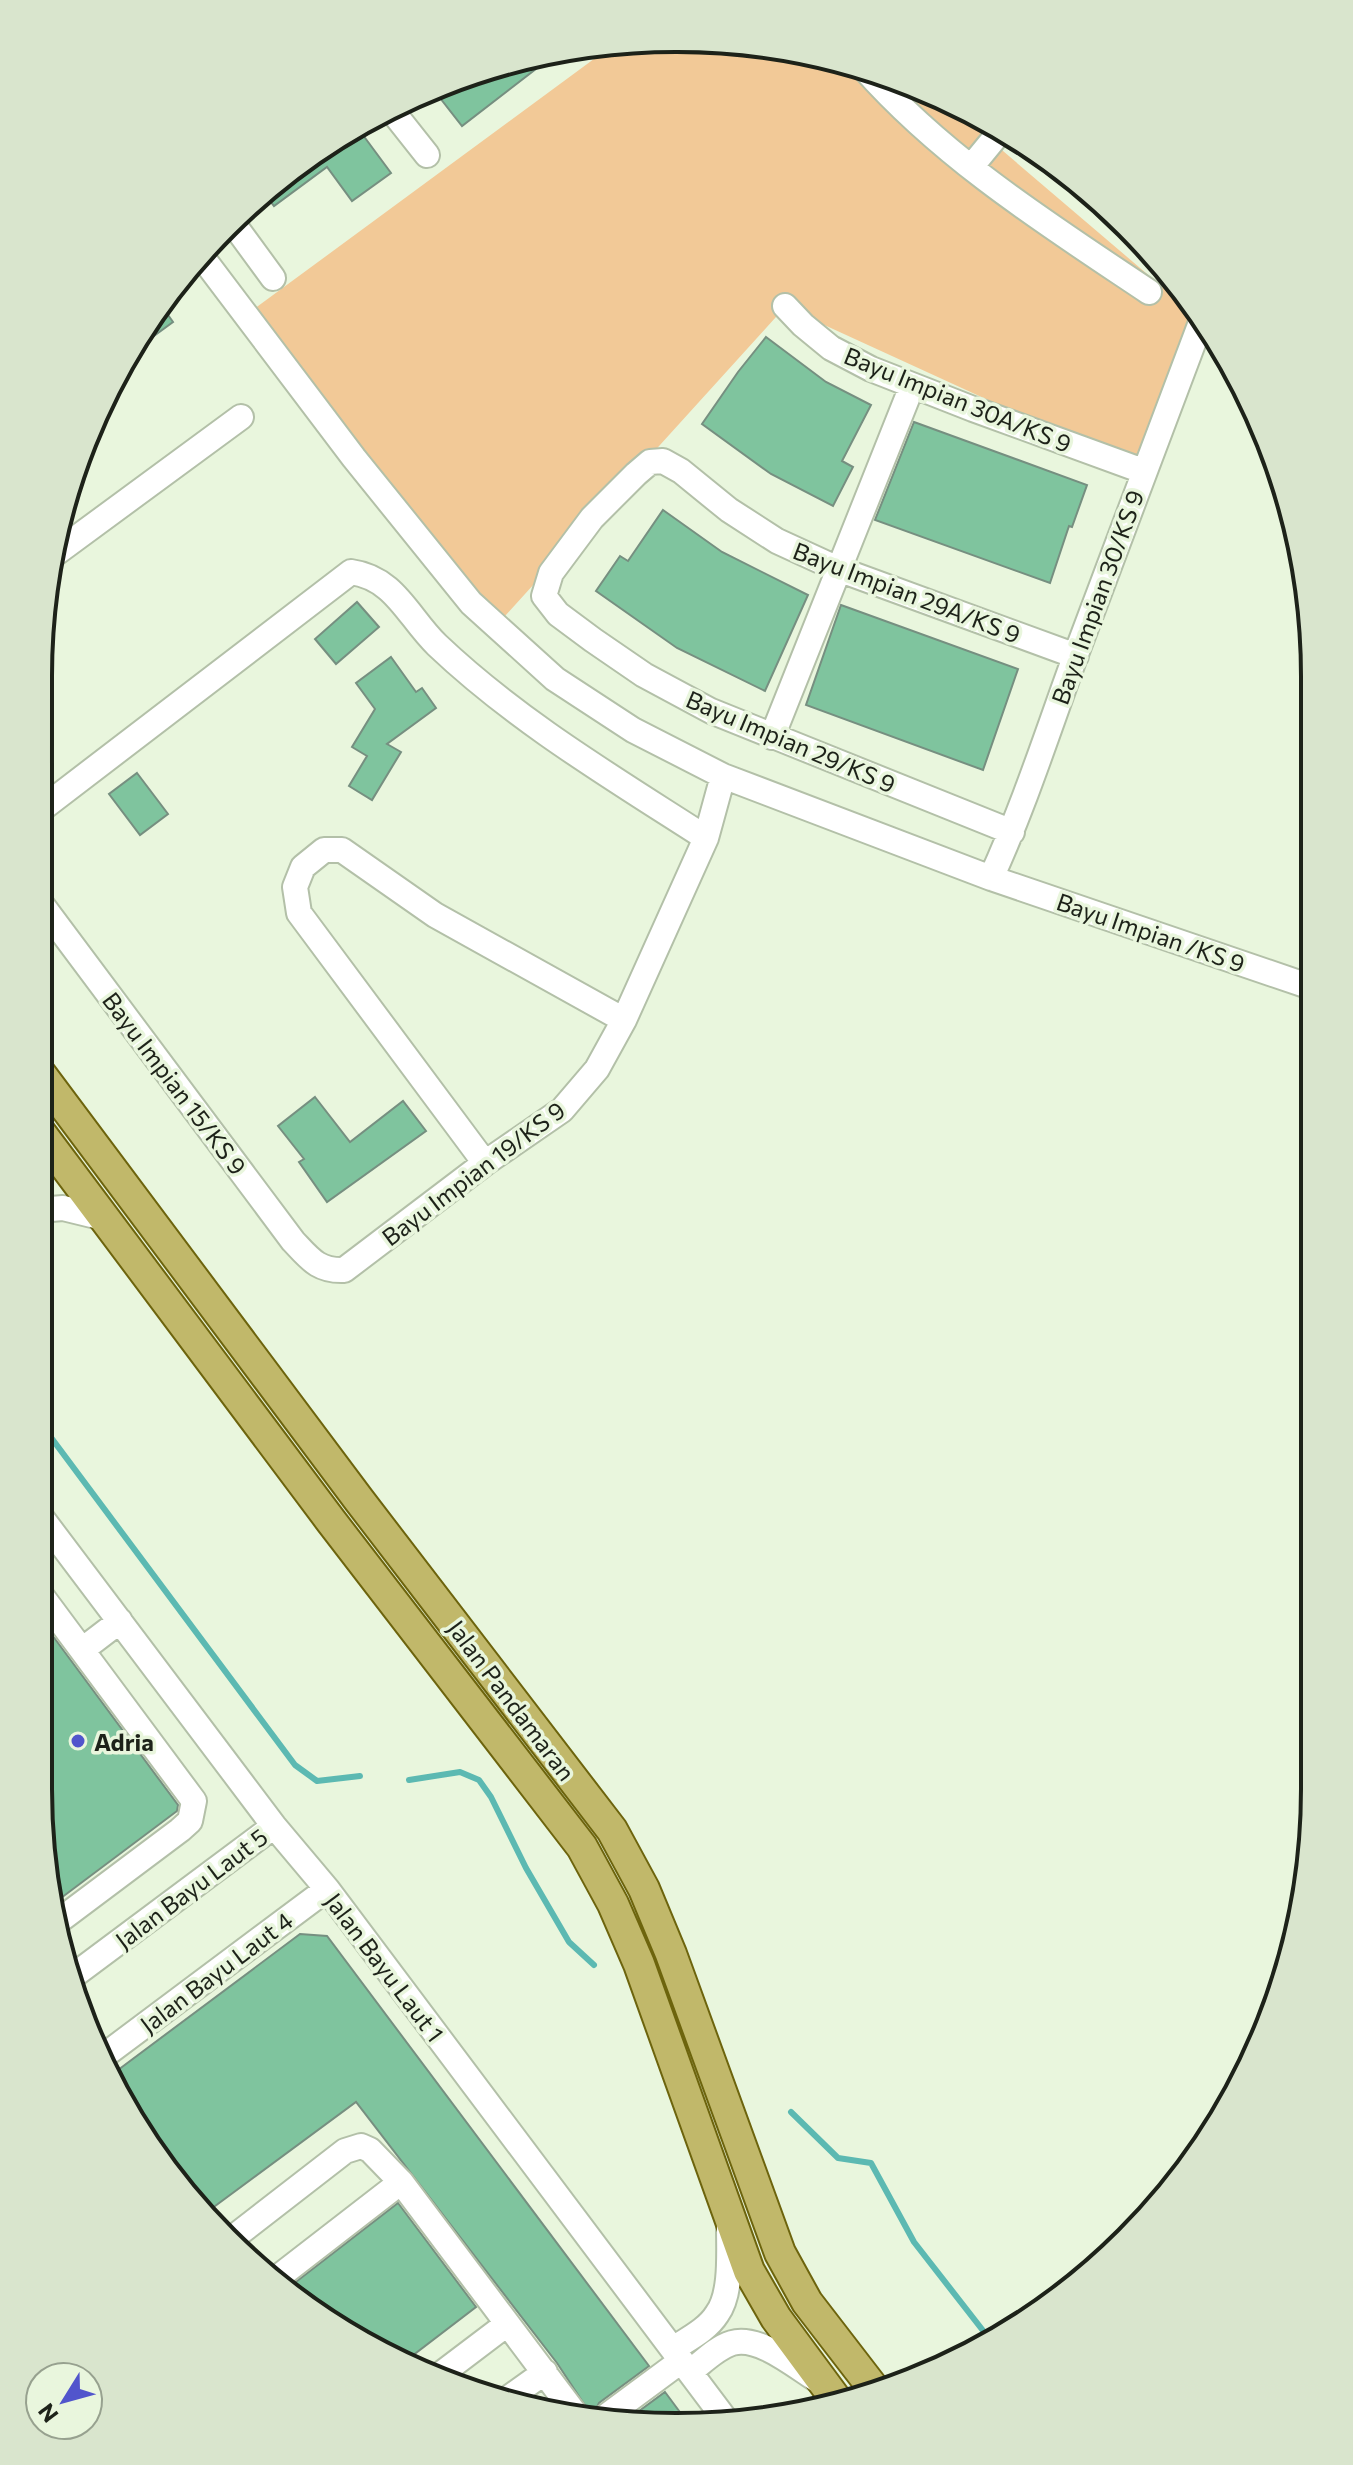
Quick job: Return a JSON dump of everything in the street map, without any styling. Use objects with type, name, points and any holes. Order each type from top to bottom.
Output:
[{"type":"main road","name":"Jalan Pandamaran","points":[[52,1089],[359,1500],[612,1830],[644,1889],[671,1954],[780,2253],[807,2302],[869,2382]]},
{"type":"main road","name":"Jalan Pandamaran","points":[[52,1148],[331,1521],[582,1847],[613,1904],[639,1964],[749,2271],[776,2318],[830,2391]]},
{"type":"street","points":[[880,86],[894,102],[1007,197],[1149,292]]},
{"type":"street","points":[[397,117],[427,155]]},
{"type":"street","points":[[971,167],[994,139]]},
{"type":"street","points":[[239,231],[273,278]]},
{"type":"street","name":"Bayu Impian /KS 9","points":[[208,264],[354,458],[471,603],[555,679],[633,730],[723,776],[991,878],[1301,984]]},
{"type":"street","name":"Bayu Impian 30A/KS 9","points":[[785,306],[831,348],[871,369],[1143,471]]},
{"type":"street","name":"Bayu Impian 30/KS 9","points":[[991,878],[1012,832],[1143,471],[1197,332]]},
{"type":"street","points":[[772,737],[912,386]]},
{"type":"street","points":[[66,546],[241,417]]},
{"type":"street","name":"Bayu Impian 29A/KS 9","points":[[592,518],[650,462],[663,461],[777,541],[838,569],[1076,656]]},
{"type":"street","name":"Bayu Impian 29/KS 9","points":[[592,518],[546,584],[544,596],[558,614],[644,675],[711,711],[1012,832]]},
{"type":"street","points":[[52,801],[351,572],[366,574],[383,582],[436,643],[517,713],[706,838]]},
{"type":"street","name":"Bayu Impian 19/KS 9","points":[[313,1262],[329,1270],[344,1270],[485,1163],[562,1110],[597,1069],[624,1020],[706,838],[723,776]]},
{"type":"street","points":[[485,1163],[299,913],[295,887],[303,867],[324,850],[342,850],[435,915],[624,1020]]},
{"type":"street","name":"Bayu Impian 15/KS 9","points":[[52,918],[293,1241],[313,1262]]},
{"type":"street","points":[[52,1209],[63,1208],[104,1218]]},
{"type":"street","name":"Jalan Bayu Laut 1","points":[[52,1531],[274,1826],[327,1889],[719,2412]]},
{"type":"street","points":[[52,1610],[194,1801],[190,1821],[180,1830],[65,1916]]},
{"type":"street","points":[[82,1650],[120,1621]]},
{"type":"street","name":"Jalan Bayu Laut 5","points":[[80,1971],[274,1826]]},
{"type":"street","name":"Jalan Bayu Laut 4","points":[[110,2051],[327,1889]]},
{"type":"street","points":[[239,2233],[345,2151],[361,2146],[370,2150],[401,2182],[567,2403]]},
{"type":"street","points":[[283,2273],[401,2182]]},
{"type":"street","points":[[681,2361],[698,2333],[719,2313],[728,2278],[729,2216]]},
{"type":"street","points":[[448,2369],[507,2324]]},
{"type":"street","points":[[615,2410],[681,2361],[734,2342],[758,2343],[830,2391]]},
{"type":"street","points":[[517,2392],[545,2372]]},
{"type":"shaded area","points":[[676,52],[758,57],[838,73],[877,85],[953,116],[979,130],[1170,293],[1197,331],[1143,471],[785,307],[496,626],[246,315],[597,57]]},
{"type":"building","points":[[537,68],[462,126],[441,99],[476,85]]},
{"type":"building","points":[[364,136],[391,173],[352,201],[327,167],[274,206],[271,202],[296,181]]},
{"type":"building","points":[[168,315],[173,322],[153,337]]},
{"type":"building","points":[[766,337],[826,382],[871,405],[842,461],[853,467],[833,506],[771,474],[702,424]]},
{"type":"building","points":[[914,422],[1087,485],[1050,583],[875,520]]},
{"type":"building","points":[[663,510],[722,552],[808,595],[765,691],[677,648],[596,591],[620,556],[628,561]]},
{"type":"building","points":[[357,602],[379,627],[336,664],[315,639]]},
{"type":"building","points":[[841,605],[1018,669],[983,770],[806,705]]},
{"type":"building","points":[[391,657],[416,692],[422,688],[436,708],[387,744],[401,752],[372,800],[349,786],[367,756],[352,747],[375,709],[356,683]]},
{"type":"building","points":[[137,773],[168,814],[140,835],[109,794]]},
{"type":"building","points":[[315,1097],[350,1142],[403,1101],[426,1131],[327,1202],[299,1162],[304,1159],[278,1126]]},
{"type":"building","name":"Adria","points":[[52,1635],[178,1805],[177,1811],[62,1897],[53,1829]]},
{"type":"building","points":[[300,1934],[327,1936],[649,2366],[599,2403],[596,2408],[586,2406],[557,2363],[356,2102],[214,2207],[157,2135],[119,2070]]},
{"type":"building","points":[[398,2203],[476,2307],[414,2355],[364,2329],[295,2283]]},
{"type":"building","points":[[665,2392],[680,2413],[676,2413],[638,2412]]},
{"type":"waterway","points":[[52,1439],[295,1765],[317,1781],[360,1776]]},
{"type":"waterway","points":[[409,1780],[460,1772],[479,1780],[569,1942],[594,1965]]},
{"type":"waterway","points":[[791,2112],[838,2158],[871,2163],[914,2242],[984,2332]]},
{"type":"place","name":"Adria","points":[[78,1741]]}]
